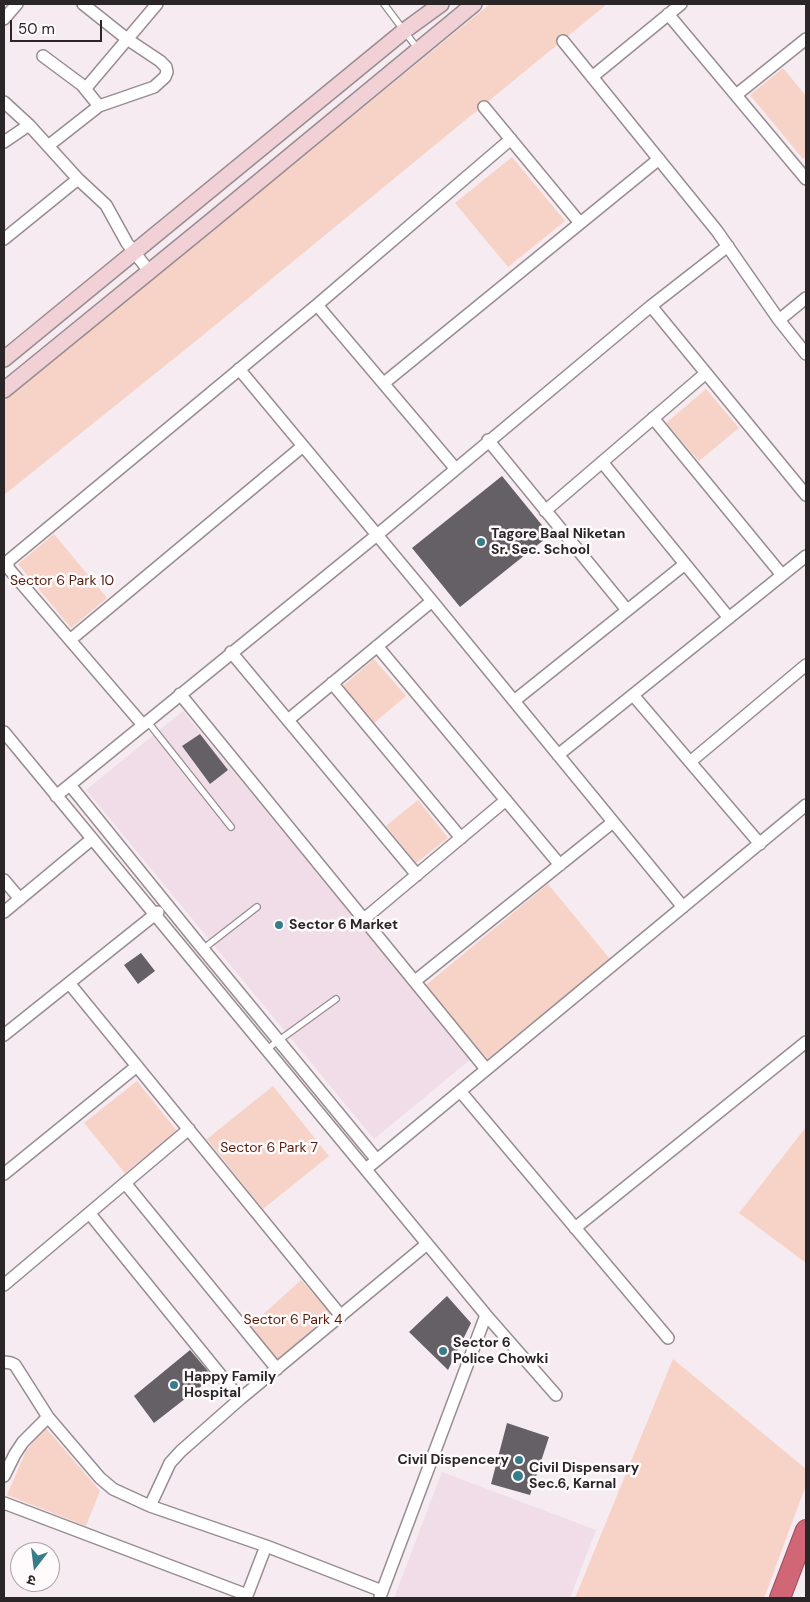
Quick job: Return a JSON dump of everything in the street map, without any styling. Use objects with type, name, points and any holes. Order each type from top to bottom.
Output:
[{"type":"highway","points":[[780,1598],[806,1530]]},
{"type":"street","points":[[4,19],[17,4]]},
{"type":"street","points":[[48,146],[99,106],[154,87],[165,77],[167,72],[166,67],[160,61],[83,4]]},
{"type":"street","points":[[86,88],[157,4]]},
{"type":"street","points":[[4,359],[404,31],[441,4]]},
{"type":"street","points":[[4,390],[474,4]]},
{"type":"street","points":[[592,77],[681,4]]},
{"type":"street","points":[[668,14],[805,175]]},
{"type":"street","points":[[736,95],[806,39]]},
{"type":"street","points":[[563,41],[728,246],[779,320],[806,354]]},
{"type":"street","points":[[43,56],[86,88],[99,106]]},
{"type":"street","points":[[4,102],[29,125],[78,179],[106,205],[120,232],[149,271]]},
{"type":"street","points":[[484,107],[580,224]]},
{"type":"street","points":[[4,142],[29,125]]},
{"type":"street","points":[[145,723],[9,570],[7,562],[317,305],[511,139]]},
{"type":"street","points":[[384,383],[659,159]]},
{"type":"street","points":[[4,239],[78,179]]},
{"type":"street","points":[[56,796],[376,535],[651,306],[728,246]]},
{"type":"street","points":[[779,320],[806,298]]},
{"type":"street","points":[[317,305],[455,468]]},
{"type":"street","points":[[651,306],[806,495]]},
{"type":"street","points":[[239,369],[683,907]]},
{"type":"street","points":[[546,510],[706,373]]},
{"type":"street","points":[[653,418],[782,575]]},
{"type":"street","points":[[488,440],[627,610]]},
{"type":"street","points":[[70,640],[303,446]]},
{"type":"street","points":[[602,462],[729,618]]},
{"type":"street","points":[[558,755],[806,556]]},
{"type":"street","points":[[514,701],[685,564]]},
{"type":"street","points":[[288,720],[432,601]]},
{"type":"street","points":[[377,646],[560,864]]},
{"type":"street","points":[[232,652],[417,875]]},
{"type":"street","points":[[690,762],[806,666]]},
{"type":"street","points":[[332,683],[461,838]]},
{"type":"street","points":[[180,694],[486,1069]]},
{"type":"street","points":[[633,695],[760,844]]},
{"type":"street","points":[[4,732],[486,1315],[556,1395]]},
{"type":"street","points":[[70,785],[377,1160]]},
{"type":"street","points":[[364,919],[506,800]]},
{"type":"street","points":[[366,1169],[806,805]]},
{"type":"street","points":[[415,982],[613,822]]},
{"type":"street","points":[[4,912],[92,839]]},
{"type":"street","points":[[4,880],[20,899]]},
{"type":"street","points":[[4,1035],[167,904]]},
{"type":"street","points":[[69,982],[341,1316]]},
{"type":"street","points":[[575,1228],[806,1042]]},
{"type":"street","points":[[4,1174],[136,1066]]},
{"type":"street","points":[[460,1091],[668,1338]]},
{"type":"street","points":[[4,1285],[189,1129]]},
{"type":"street","points":[[125,1183],[277,1369]]},
{"type":"street","points":[[90,1214],[240,1399]]},
{"type":"street","points":[[150,1506],[174,1458],[240,1399],[427,1244]]},
{"type":"street","points":[[4,1362],[11,1362],[15,1366],[48,1417],[100,1478],[112,1489],[150,1506],[266,1546],[381,1595],[486,1315]]},
{"type":"street","points":[[4,1473],[24,1442],[36,1427],[48,1417]]},
{"type":"street","points":[[4,1503],[247,1597],[266,1546]]},
{"type":"lane","points":[[384,4],[419,50]]},
{"type":"lane","points":[[145,723],[231,827]]},
{"type":"lane","points":[[203,949],[257,907]]},
{"type":"lane","points":[[267,1050],[336,999]]},
{"type":"shaded area","name":"Sector 6 Market","points":[[183,711],[471,1059],[374,1139],[86,790]]},
{"type":"shaded area","points":[[442,1472],[596,1530],[570,1598],[394,1598]]},
{"type":"green space","points":[[490,4],[607,4],[202,336],[4,495],[4,401]]},
{"type":"green space","points":[[783,68],[806,96],[806,156],[803,159],[750,95]]},
{"type":"green space","points":[[512,157],[565,221],[508,267],[455,203]]},
{"type":"green space","points":[[706,389],[739,428],[699,461],[666,423]]},
{"type":"green space","name":"Sector 6 Park 10","points":[[54,534],[107,598],[71,628],[18,564]]},
{"type":"green space","points":[[374,659],[406,696],[374,723],[342,687]]},
{"type":"green space","points":[[418,800],[448,838],[416,863],[386,826]]},
{"type":"green space","points":[[548,884],[610,959],[487,1059],[426,985]]},
{"type":"green space","points":[[137,1081],[177,1131],[125,1173],[84,1123]]},
{"type":"green space","name":"Sector 6 Park 7","points":[[273,1086],[329,1156],[263,1209],[207,1139]]},
{"type":"green space","points":[[806,1127],[806,1263],[739,1213]]},
{"type":"green space","name":"Sector 6 Park 4","points":[[301,1280],[334,1316],[277,1363],[247,1329]]},
{"type":"green space","points":[[673,1359],[806,1469],[806,1485],[764,1598],[575,1598]]},
{"type":"green space","points":[[45,1427],[100,1491],[86,1526],[7,1495],[26,1451]]},
{"type":"building","name":"Tagore Baal Niketan Sr. Sec. School","points":[[502,476],[550,535],[460,607],[412,548]]},
{"type":"building","points":[[200,734],[228,770],[210,784],[182,746]]},
{"type":"building","points":[[141,953],[155,971],[138,984],[124,965]]},
{"type":"building","name":"Sector 6 Police Chowki","points":[[447,1296],[471,1323],[448,1370],[409,1332]]},
{"type":"building","name":"Happy Family Hospital","points":[[190,1350],[213,1377],[154,1423],[134,1396]]},
{"type":"building","name":"Civil Dispencery","points":[[507,1423],[549,1437],[530,1495],[491,1484]]},
{"type":"place","name":"Tagore Baal Niketan Sr. Sec. School","points":[[481,542]]},
{"type":"place","name":"Sector 6 Market","points":[[279,925]]},
{"type":"place","name":"Sector 6 Police Chowki","points":[[443,1351]]},
{"type":"place","name":"Happy Family Hospital","points":[[174,1385]]},
{"type":"place","name":"Civil Dispencery","points":[[519,1460]]},
{"type":"place","name":"Civil Dispensary Sec.6, Karnal","points":[[518,1476]]}]
